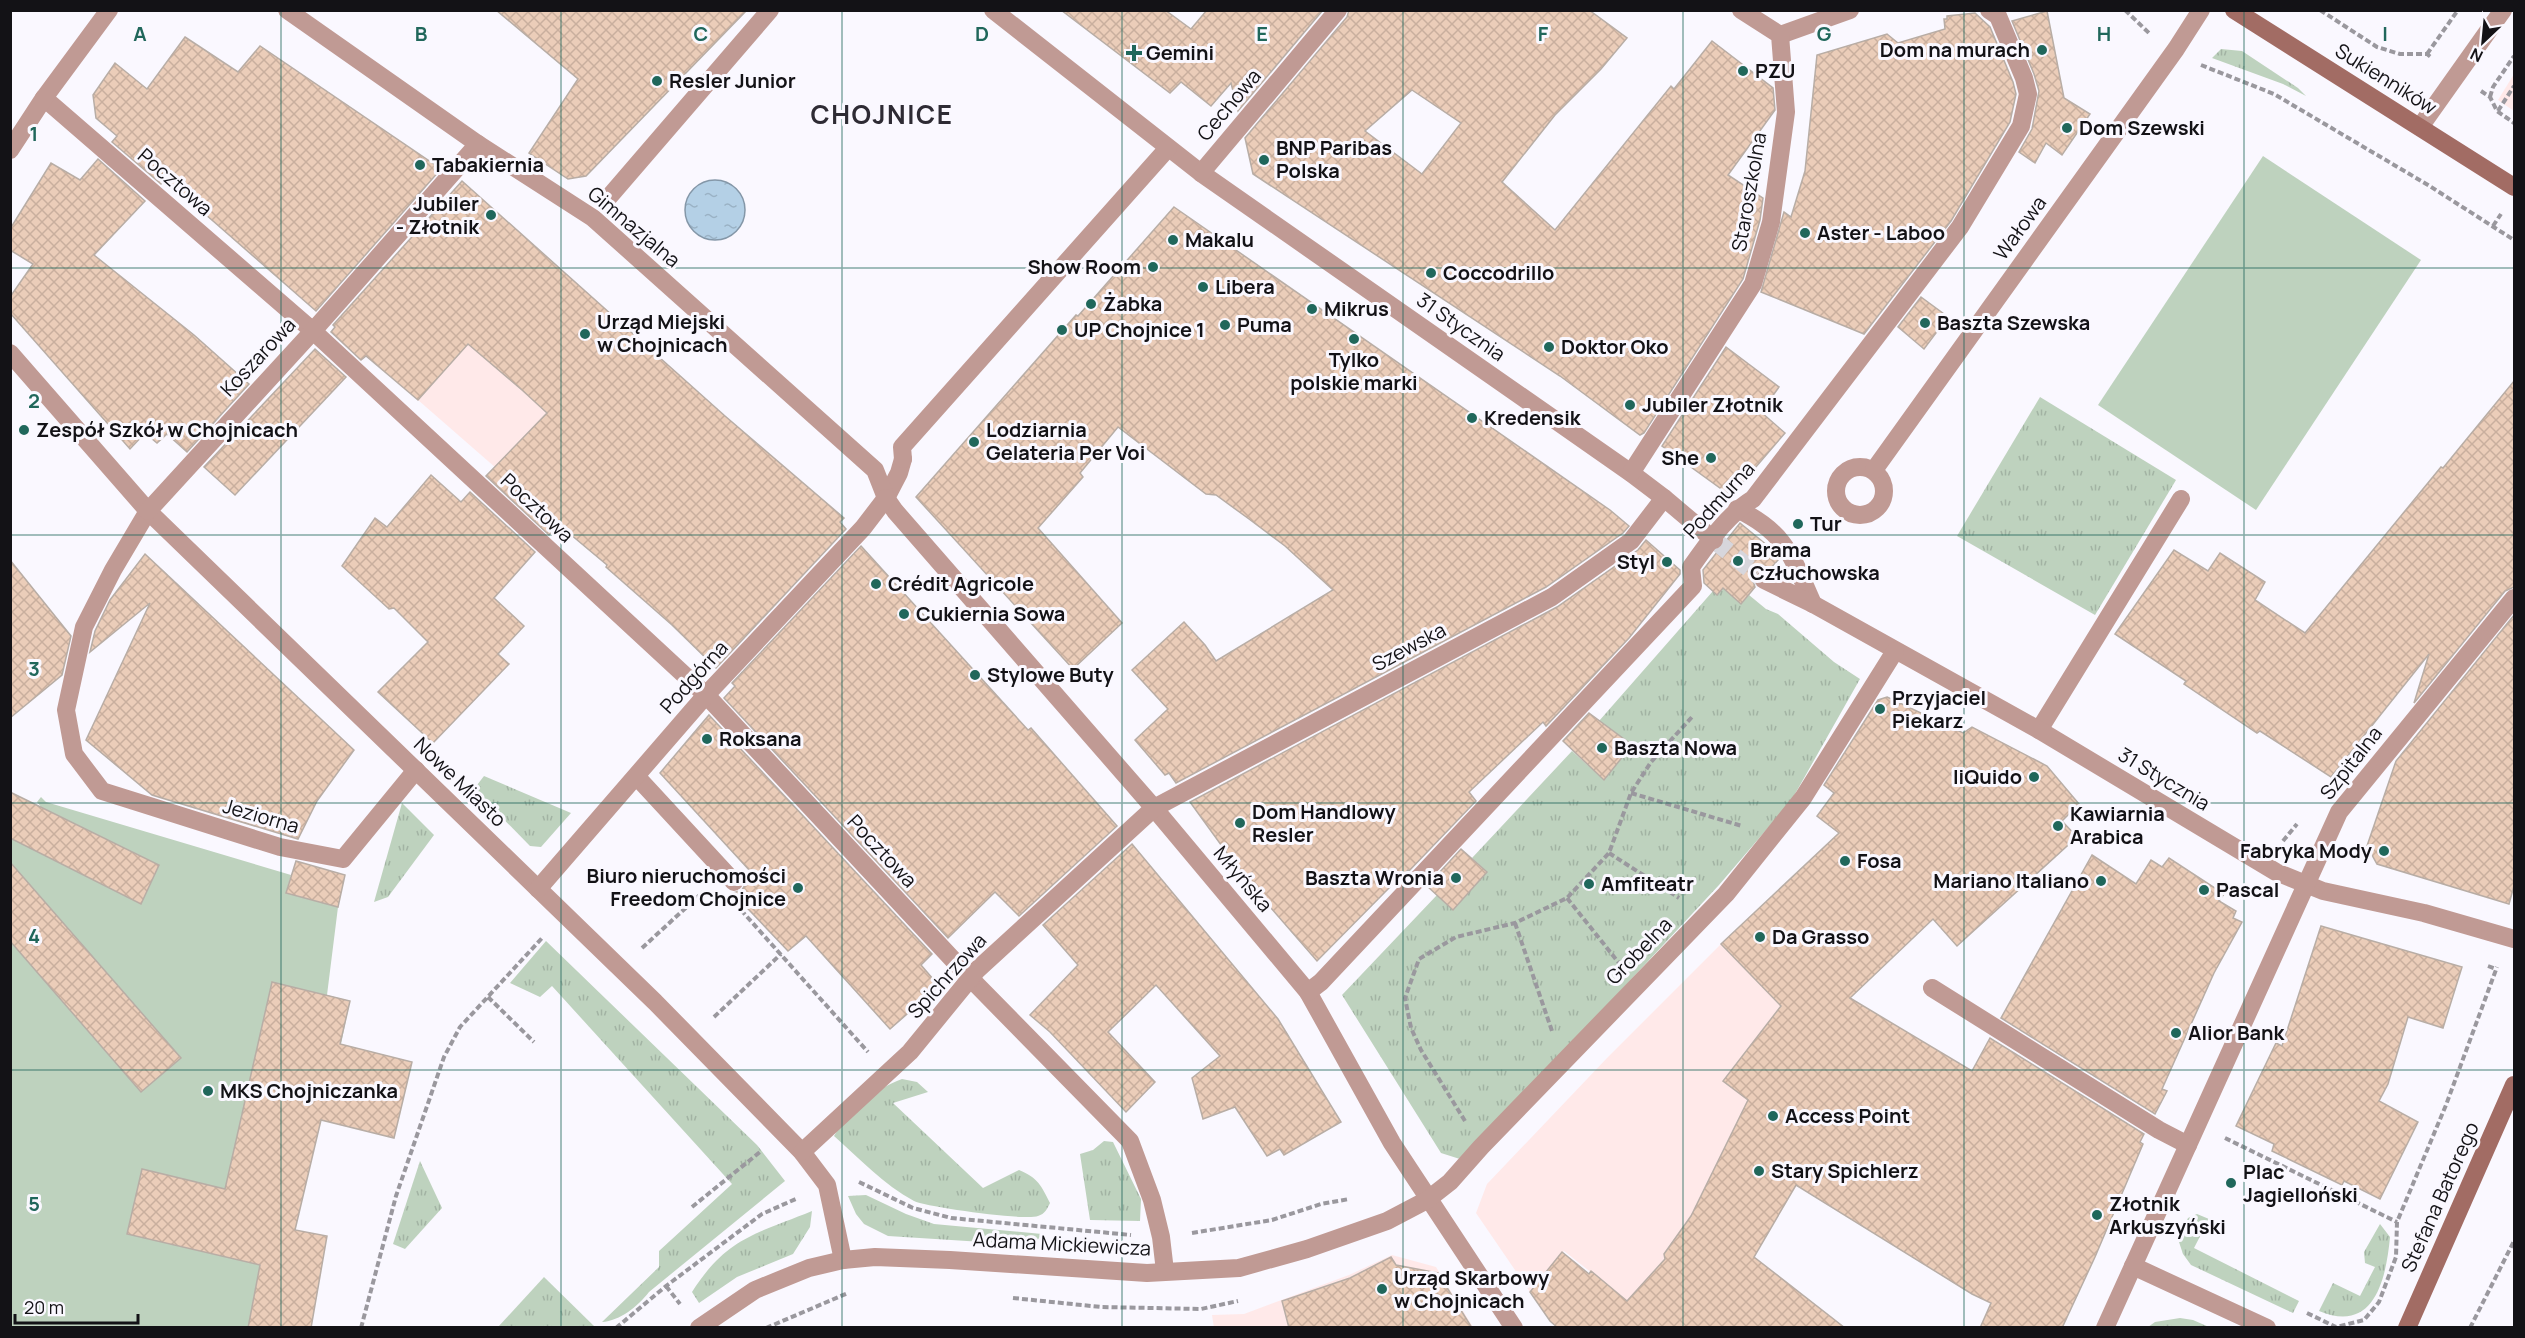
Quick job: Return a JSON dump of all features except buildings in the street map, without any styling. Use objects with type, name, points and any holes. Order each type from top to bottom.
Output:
[{"type":"main road","name":"Sukienników","points":[[2234,10],[2514,187]]},
{"type":"main road","name":"Stefana Batorego","points":[[2407,1328],[2514,1085]]},
{"type":"street","points":[[10,150],[44,98],[108,10]]},
{"type":"street","name":"Gimnazjalna","points":[[287,10],[478,144],[593,218],[874,470],[886,498]]},
{"type":"street","points":[[609,197],[770,10]]},
{"type":"street","name":"31 Stycznia","points":[[993,10],[1201,173],[1631,473],[1713,539]]},
{"type":"street","name":"Cechowa","points":[[1201,173],[1338,10]]},
{"type":"street","points":[[1741,10],[1779,35],[1850,10]]},
{"type":"street","name":"Podmurna","points":[[1308,992],[1321,982],[1693,586],[1691,567],[1737,509],[1753,499],[1960,228],[2021,126],[2028,94],[2024,78],[1998,16],[1989,10]]},
{"type":"street","name":"Wałowa","points":[[1874,470],[2176,50],[2201,10]]},
{"type":"street","points":[[2420,127],[2502,10]]},
{"type":"street","name":"Staroszkolna","points":[[1631,473],[1753,284],[1771,222],[1786,112],[1779,35]]},
{"type":"street","name":"Pocztowa","points":[[44,98],[313,332],[706,695],[971,980],[1130,1141],[1152,1200],[1161,1237],[1165,1271]]},
{"type":"street","name":"Koszarowa","points":[[74,754],[66,710],[84,627],[113,570],[148,511],[313,332],[478,144]]},
{"type":"street","name":"Podgórna","points":[[538,889],[706,695],[863,528],[886,498],[899,473],[903,459],[902,447],[1173,152]]},
{"type":"street","name":"Nowe Miasto","points":[[10,354],[148,511],[655,1002],[802,1152],[827,1185],[843,1260]]},
{"type":"street","name":"Młyńska","points":[[886,498],[1154,808],[1308,992],[1392,1143],[1427,1200],[1514,1328]]},
{"type":"street","name":"Szewska","points":[[1154,808],[1175,799],[1552,597],[1631,541],[1664,498]]},
{"type":"street","points":[[2040,730],[2181,499]]},
{"type":"street","points":[[1737,509],[1761,520],[1779,537],[1790,553],[1813,604]]},
{"type":"street","name":"31 Stycznia","points":[[1764,580],[1813,604],[2040,730],[2266,867],[2323,891],[2424,913],[2514,939]]},
{"type":"street","name":"Szpitalna","points":[[2188,1145],[2339,812],[2514,598]]},
{"type":"street","name":"Grobelna","points":[[1427,1200],[1450,1182],[1481,1147],[1726,894],[1803,798],[1895,651]]},
{"type":"street","name":"Jeziorna","points":[[74,754],[102,791],[280,847],[343,859],[416,770]]},
{"type":"street","points":[[637,777],[734,882]]},
{"type":"street","name":"Spichrzowa","points":[[802,1152],[910,1052],[977,970],[1154,808]]},
{"type":"street","points":[[1932,988],[2159,1130],[2188,1145],[2105,1328]]},
{"type":"street","name":"Adama Mickiewicza","points":[[699,1328],[755,1290],[809,1268],[843,1260],[875,1257],[1136,1272],[1239,1268],[1307,1249],[1387,1221],[1427,1200]]},
{"type":"street","points":[[2133,1266],[2267,1328]]},
{"type":"path","points":[[2125,10],[2151,34]]},
{"type":"path","points":[[2320,10],[2377,47],[2400,54],[2427,54],[2458,10]]},
{"type":"path","points":[[2514,56],[2493,87],[2490,97],[2497,111],[2514,123]]},
{"type":"path","points":[[2206,68],[2274,94],[2427,184],[2514,240]]},
{"type":"path","points":[[2497,111],[2514,86]]},
{"type":"path","points":[[1481,1147],[1421,1050],[1411,1028],[1404,998],[1419,959],[1456,937],[1515,923],[1567,898],[1609,853],[1631,793],[1651,762],[1692,717]]},
{"type":"path","points":[[1631,793],[1773,836]]},
{"type":"path","points":[[1609,853],[1705,915]]},
{"type":"path","points":[[638,951],[706,890]]},
{"type":"path","points":[[1567,898],[1638,985]]},
{"type":"path","points":[[361,1328],[396,1196],[444,1057],[460,1027],[564,914]]},
{"type":"path","points":[[1515,923],[1563,1063]]},
{"type":"path","points":[[706,1023],[781,954]]},
{"type":"path","points":[[2307,1313],[2336,1327],[2364,1320],[2379,1302],[2396,1257],[2397,1222],[2446,1105],[2496,969],[2485,966]]},
{"type":"path","points":[[488,997],[534,1042]]},
{"type":"path","points":[[2222,1136],[2397,1222]]},
{"type":"path","points":[[692,1207],[768,1146]]},
{"type":"path","points":[[855,1180],[913,1208],[951,1218],[1074,1231],[1161,1237],[1272,1221],[1321,1204],[1356,1198]]},
{"type":"path","points":[[616,1328],[666,1286],[762,1214],[801,1197]]},
{"type":"path","points":[[2470,1328],[2514,1242]]},
{"type":"shaded area","points":[[2514,74],[2514,111],[2498,100]]},
{"type":"shaded area","points":[[543,254],[659,356],[536,503],[418,400]]},
{"type":"shaded area","points":[[1721,944],[1794,1020],[1834,1123],[1754,1257],[1630,1303],[1564,1251],[1530,1292],[1476,1213],[1487,1184],[1607,1058]]},
{"type":"shaded area","name":"Urząd Skarbowy w Chojnicach","points":[[1392,1255],[1436,1267],[1473,1327],[1214,1328],[1212,1315],[1244,1314],[1349,1275]]},
{"type":"green space","points":[[2221,49],[2242,51],[2298,88],[2306,96],[2283,84],[2212,58]]},
{"type":"green space","points":[[2263,156],[2421,260],[2256,510],[2098,405]]},
{"type":"green space","points":[[2040,397],[2176,480],[2095,615],[1957,536]]},
{"type":"green space","points":[[1723,588],[1741,604],[1749,595],[1766,609],[1778,614],[1834,662],[1860,679],[1791,801],[1719,885],[1463,1160],[1441,1153],[1342,995],[1437,895],[1453,910],[1487,872],[1472,858],[1572,751],[1604,780],[1632,745],[1599,721],[1713,591]]},
{"type":"green space","points":[[484,776],[571,813],[541,847],[530,846],[474,789]]},
{"type":"green space","name":"MKS Chojniczanka","points":[[41,797],[46,802],[291,875],[286,893],[338,907],[327,995],[350,1001],[341,1044],[412,1062],[394,1138],[321,1120],[300,1208],[249,1262],[261,1265],[248,1327],[11,1327],[10,824],[46,813],[37,802]]},
{"type":"green space","points":[[402,803],[434,835],[388,897],[374,902]]},
{"type":"green space","points":[[546,941],[757,1145],[785,1181],[649,1292],[634,1307],[622,1316],[609,1321],[602,1322],[659,1267],[659,1251],[732,1184],[552,986],[540,997],[510,983]]},
{"type":"green space","points":[[902,1079],[917,1082],[928,1092],[893,1103],[983,1188],[1019,1170],[1035,1179],[1044,1191],[1050,1203],[1044,1213],[1030,1217],[997,1215],[922,1204],[903,1195],[882,1179],[834,1136],[847,1118],[864,1102],[882,1089]]},
{"type":"green space","points":[[1104,1141],[1113,1142],[1141,1199],[1140,1221],[1090,1220],[1080,1154],[1093,1150]]},
{"type":"green space","points":[[420,1161],[442,1208],[405,1249],[393,1244]]},
{"type":"green space","points":[[866,1195],[934,1224],[1042,1234],[1036,1242],[1029,1245],[888,1236],[864,1224],[856,1214],[848,1196]]},
{"type":"green space","points":[[812,1211],[810,1227],[793,1254],[737,1277],[699,1303],[692,1292],[718,1259],[731,1248],[759,1232]]},
{"type":"green space","points":[[2197,1214],[2209,1219],[2194,1248],[2299,1301],[2293,1313],[2191,1265],[2183,1254],[2178,1239],[2188,1218]]},
{"type":"green space","points":[[2380,1224],[2390,1237],[2385,1270],[2374,1299],[2365,1309],[2353,1315],[2338,1316],[2319,1311],[2333,1283],[2360,1296],[2375,1267],[2365,1263],[2364,1252]]},
{"type":"green space","points":[[544,1277],[595,1327],[498,1327]]},
{"type":"green space","points":[[2180,1318],[2193,1320],[2209,1327],[2148,1327],[2155,1322]]},
{"type":"water","points":[[715,180],[732,185],[740,193],[745,210],[740,227],[732,235],[715,240],[698,235],[690,227],[685,210],[690,193],[698,185]]},
{"type":"tunnel","points":[[1714,540],[1764,580]]},
{"type":"place","name":"Dom na murach","points":[[2042,50]]},
{"type":"place","name":"Gemini","points":[[1134,53]]},
{"type":"place","name":"PZU","points":[[1743,71]]},
{"type":"place","name":"Resler Junior","points":[[657,81]]},
{"type":"place","name":"Dom Szewski","points":[[2067,128]]},
{"type":"place","name":"BNP Paribas Polska","points":[[1264,160]]},
{"type":"place","name":"Tabakiernia","points":[[420,165]]},
{"type":"place","name":"Jubiler - Złotnik","points":[[491,215]]},
{"type":"place","name":"Aster - Laboo","points":[[1805,233]]},
{"type":"place","name":"Makalu","points":[[1173,240]]},
{"type":"place","name":"Show Room","points":[[1153,267]]},
{"type":"place","name":"Coccodrillo","points":[[1431,273]]},
{"type":"place","name":"Libera","points":[[1203,287]]},
{"type":"place","name":"Żabka","points":[[1091,304]]},
{"type":"place","name":"Mikrus","points":[[1312,309]]},
{"type":"place","name":"Baszta Szewska","points":[[1925,323]]},
{"type":"place","name":"Puma","points":[[1225,325]]},
{"type":"place","name":"UP Chojnice 1","points":[[1062,330]]},
{"type":"place","name":"Urząd Miejski w Chojnicach","points":[[585,334]]},
{"type":"place","name":"Tylko polskie marki","points":[[1354,339]]},
{"type":"place","name":"Doktor Oko","points":[[1549,347]]},
{"type":"place","name":"Jubiler Złotnik","points":[[1630,405]]},
{"type":"place","name":"Kredensik","points":[[1472,418]]},
{"type":"place","name":"Zespół Szkół w Chojnicach","points":[[24,430]]},
{"type":"place","name":"Lodziarnia Gelateria Per Voi","points":[[974,442]]},
{"type":"place","name":"She","points":[[1711,458]]},
{"type":"place","name":"Tur","points":[[1798,524]]},
{"type":"place","name":"Brama Człuchowska","points":[[1738,561]]},
{"type":"place","name":"Styl","points":[[1667,562]]},
{"type":"place","name":"Crédit Agricole","points":[[876,584]]},
{"type":"place","name":"Cukiernia Sowa","points":[[904,614]]},
{"type":"place","name":"Stylowe Buty","points":[[975,675]]},
{"type":"place","name":"Przyjaciel Piekarz","points":[[1880,709]]},
{"type":"place","name":"Roksana","points":[[707,739]]},
{"type":"place","name":"Baszta Nowa","points":[[1602,748]]},
{"type":"place","name":"liQuido","points":[[2034,777]]},
{"type":"place","name":"Dom Handlowy Resler","points":[[1240,823]]},
{"type":"place","name":"Kawiarnia Arabica","points":[[2058,826]]},
{"type":"place","name":"Fabryka Mody","points":[[2384,851]]},
{"type":"place","name":"Fosa","points":[[1845,861]]},
{"type":"place","name":"Baszta Wronia","points":[[1456,878]]},
{"type":"place","name":"Mariano Italiano","points":[[2101,881]]},
{"type":"place","name":"Amfiteatr","points":[[1589,884]]},
{"type":"place","name":"Biuro nieruchomości Freedom Chojnice","points":[[798,888]]},
{"type":"place","name":"Pascal","points":[[2204,890]]},
{"type":"place","name":"Da Grasso","points":[[1760,937]]},
{"type":"place","name":"Alior Bank","points":[[2176,1033]]},
{"type":"place","name":"MKS Chojniczanka","points":[[208,1091]]},
{"type":"place","name":"Access Point","points":[[1773,1116]]},
{"type":"place","name":"Stary Spichlerz","points":[[1759,1171]]},
{"type":"place","name":"Plac Jagielloński","points":[[2231,1183]]},
{"type":"place","name":"Złotnik Arkuszyński","points":[[2097,1215]]},
{"type":"place","name":"Urząd Skarbowy w Chojnicach","points":[[1382,1289]]},
{"type":"district","name":"CHOJNICE","points":[[882,115]]}]
